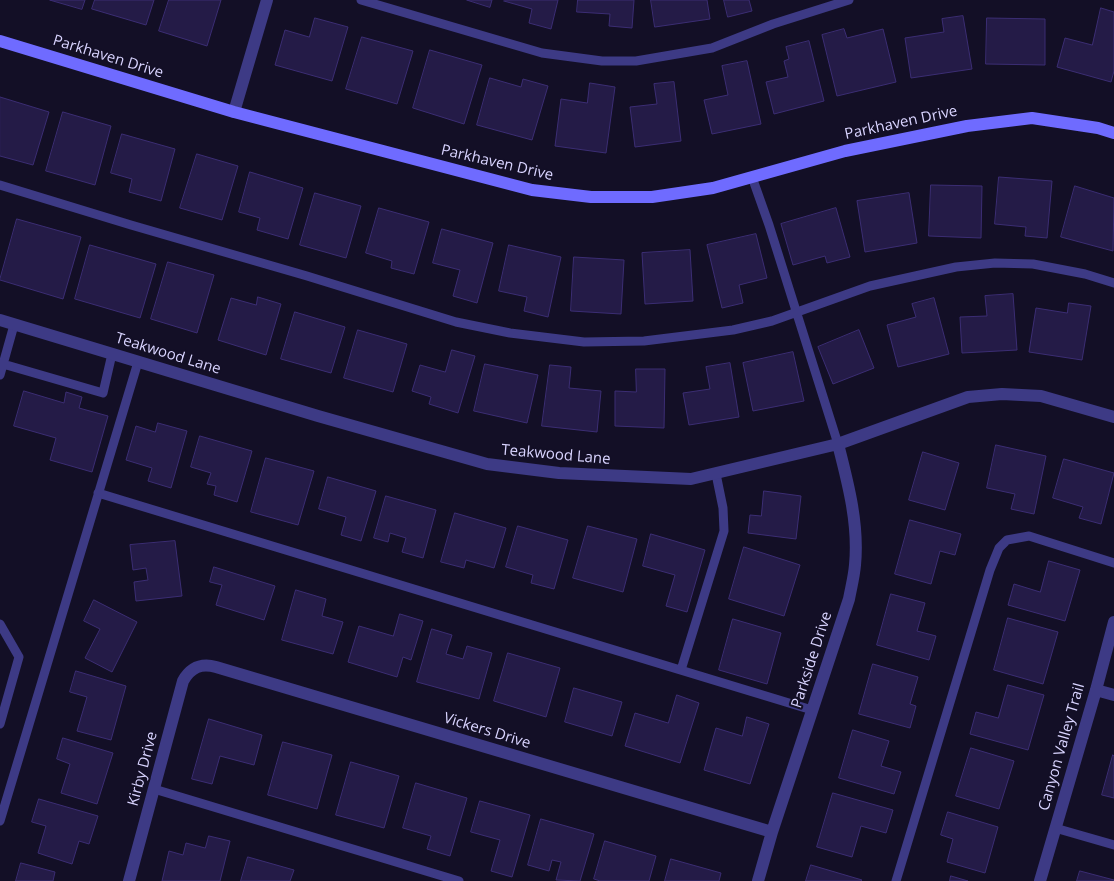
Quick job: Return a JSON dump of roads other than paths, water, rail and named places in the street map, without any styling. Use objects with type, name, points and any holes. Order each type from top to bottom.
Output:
[{"type":"street","points":[[234,112],[267,0]]},
{"type":"street","name":"Parkhaven Drive","points":[[0,41],[234,112],[532,190],[591,197],[652,197],[714,188],[845,151],[967,126],[1032,118],[1098,128],[1114,133]]},
{"type":"street","name":"Teakwood Lane","points":[[0,320],[318,416],[487,464],[559,474],[691,479],[838,444],[968,397],[1002,394],[1041,396],[1114,417]]},
{"type":"street","name":"Parkside Drive","points":[[758,881],[772,832],[849,599],[855,564],[851,495],[838,444]]},
{"type":"street","name":"Canyon Valley Trail","points":[[1040,881],[1114,622]]},
{"type":"street","name":"Vickers Drive","points":[[193,669],[208,665],[772,832]]},
{"type":"street","name":"Kirby Drive","points":[[129,881],[183,681],[193,669]]},
{"type":"street","points":[[1096,690],[1114,695]]},
{"type":"lane","points":[[361,0],[542,53],[602,61],[636,61],[712,48],[773,24],[849,0]]},
{"type":"lane","points":[[752,177],[838,444]]},
{"type":"lane","points":[[0,185],[456,322],[510,333],[584,342],[644,341],[733,330],[772,320],[870,286],[956,267],[995,263],[1033,264],[1085,274],[1114,283]]},
{"type":"lane","points":[[0,375],[14,325]]},
{"type":"lane","points":[[4,364],[103,393],[112,354]]},
{"type":"lane","points":[[0,821],[138,362]]},
{"type":"lane","points":[[681,670],[724,531],[723,508],[716,474]]},
{"type":"lane","points":[[98,493],[812,710]]},
{"type":"lane","points":[[896,881],[990,570],[999,548],[1006,540],[1030,536],[1114,563]]},
{"type":"lane","points":[[0,624],[18,657],[0,724]]},
{"type":"lane","points":[[154,789],[459,881]]},
{"type":"lane","points":[[1055,828],[1114,845]]}]
